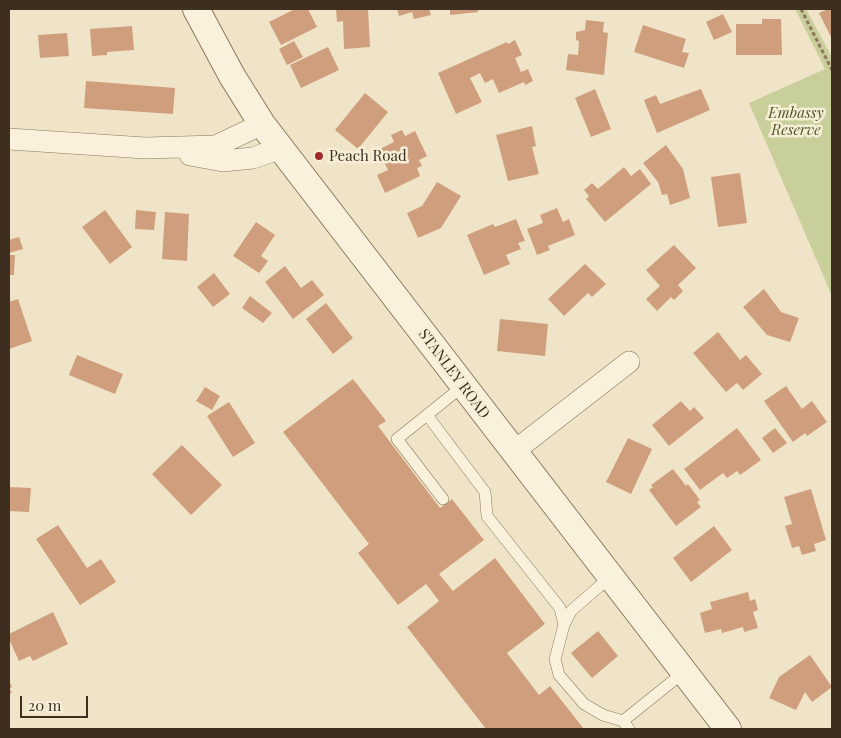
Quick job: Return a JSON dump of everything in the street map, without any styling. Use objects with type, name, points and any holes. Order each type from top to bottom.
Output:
[{"type":"street","name":"STANLEY ROAD","points":[[196,9],[232,76],[262,124],[728,729]]},
{"type":"street","points":[[9,139],[145,148],[216,146],[262,124]]},
{"type":"street","points":[[145,148],[223,161],[253,158],[281,148]]},
{"type":"street","points":[[513,452],[629,362]]},
{"type":"lane","points":[[443,499],[397,439],[464,386]]},
{"type":"lane","points":[[427,416],[485,492],[487,516],[560,608],[564,625]]},
{"type":"lane","points":[[610,577],[571,611],[564,625],[555,659],[559,675],[584,704],[626,725],[684,672]]},
{"type":"path","points":[[801,9],[832,70]]},
{"type":"green space","name":"Embassy Reserve","points":[[795,9],[806,9],[832,57],[832,296],[749,103],[825,69]]},
{"type":"building","points":[[295,9],[308,9],[317,27],[281,45],[269,22]]},
{"type":"building","points":[[336,9],[368,9],[370,47],[344,49],[343,21],[337,22]]},
{"type":"building","points":[[397,9],[429,9],[431,15],[414,19],[412,12],[399,16]]},
{"type":"building","points":[[450,9],[478,9],[478,12],[450,15]]},
{"type":"building","points":[[832,9],[832,39],[819,13]]},
{"type":"building","points":[[723,14],[732,32],[714,40],[706,22]]},
{"type":"building","points":[[762,19],[781,19],[782,55],[736,55],[736,24],[762,24]]},
{"type":"building","points":[[586,20],[604,22],[603,32],[608,33],[604,75],[566,70],[568,54],[578,55],[579,41],[576,40],[576,32],[585,30]]},
{"type":"building","points":[[643,25],[686,39],[682,52],[689,53],[684,68],[634,52]]},
{"type":"building","points":[[132,26],[134,50],[107,52],[107,55],[92,56],[90,29]]},
{"type":"building","points":[[67,33],[69,56],[40,58],[38,35]]},
{"type":"building","points":[[515,40],[522,55],[515,58],[521,72],[528,69],[533,81],[525,85],[524,82],[499,93],[493,79],[485,83],[480,73],[470,78],[482,102],[456,114],[438,73]]},
{"type":"building","points":[[294,41],[303,57],[287,65],[279,49]]},
{"type":"building","points":[[328,47],[339,70],[301,88],[290,65]]},
{"type":"building","points":[[86,81],[175,88],[173,114],[84,108]]},
{"type":"building","points":[[595,89],[611,129],[591,137],[575,98]]},
{"type":"building","points":[[701,89],[710,110],[657,133],[644,100],[656,95],[660,104]]},
{"type":"building","points":[[365,93],[388,112],[358,149],[335,130]]},
{"type":"building","points":[[532,126],[536,146],[532,147],[539,174],[508,181],[496,135]]},
{"type":"building","points":[[402,130],[405,136],[415,131],[427,156],[419,160],[422,166],[417,168],[420,176],[385,193],[377,175],[388,170],[378,150],[394,142],[391,135]]},
{"type":"building","points":[[666,145],[683,169],[690,198],[670,205],[667,194],[662,195],[658,182],[643,163]]},
{"type":"building","points":[[624,167],[631,176],[640,169],[651,184],[605,222],[586,199],[589,196],[584,190],[592,183],[598,189]]},
{"type":"building","points":[[740,173],[747,223],[718,227],[711,177]]},
{"type":"building","points":[[437,182],[461,196],[441,228],[418,238],[407,213],[422,206]]},
{"type":"building","points":[[557,208],[563,222],[569,219],[575,235],[548,246],[550,250],[537,255],[527,229],[543,223],[540,215]]},
{"type":"building","points":[[105,210],[132,247],[110,264],[82,227]]},
{"type":"building","points":[[136,210],[156,212],[154,230],[135,229]]},
{"type":"building","points":[[165,212],[189,214],[187,261],[162,259]]},
{"type":"building","points":[[516,219],[525,241],[518,243],[521,249],[506,255],[510,264],[484,275],[467,235],[493,224],[495,227]]},
{"type":"building","points":[[256,222],[275,235],[261,256],[268,261],[259,273],[233,256]]},
{"type":"building","points":[[19,237],[23,249],[9,253],[9,240]]},
{"type":"building","points":[[674,245],[696,268],[678,285],[683,291],[674,300],[671,297],[657,311],[646,299],[660,286],[646,270]]},
{"type":"building","points":[[9,255],[15,255],[14,275],[9,275]]},
{"type":"building","points":[[585,264],[606,284],[592,297],[588,293],[564,316],[548,299]]},
{"type":"building","points":[[285,266],[301,288],[312,280],[324,295],[293,319],[265,282]]},
{"type":"building","points":[[214,273],[230,294],[213,307],[197,287]]},
{"type":"building","points":[[764,289],[781,312],[799,318],[790,342],[767,335],[743,307]]},
{"type":"building","points":[[250,296],[272,313],[263,323],[242,308]]},
{"type":"building","points":[[18,299],[32,341],[9,349],[9,302]]},
{"type":"building","points":[[326,303],[353,338],[333,354],[306,319]]},
{"type":"building","points":[[500,319],[548,324],[545,356],[497,351]]},
{"type":"building","points":[[718,332],[740,360],[746,355],[762,374],[743,390],[737,383],[726,392],[693,353]]},
{"type":"building","points":[[77,355],[123,374],[115,394],[69,375]]},
{"type":"building","points":[[353,379],[386,421],[378,426],[440,508],[452,499],[484,540],[439,574],[453,591],[495,558],[545,624],[507,653],[539,695],[550,686],[584,729],[486,729],[407,627],[439,601],[426,584],[398,605],[358,553],[369,544],[283,432]]},
{"type":"building","points":[[786,386],[802,409],[812,401],[827,422],[807,436],[805,433],[793,442],[764,401]]},
{"type":"building","points":[[205,387],[220,396],[212,410],[196,401]]},
{"type":"building","points":[[681,401],[690,411],[694,407],[704,418],[669,446],[652,425]]},
{"type":"building","points":[[229,402],[255,443],[233,457],[207,416]]},
{"type":"building","points":[[737,428],[761,460],[740,475],[737,471],[727,478],[723,473],[700,490],[684,469]]},
{"type":"building","points":[[775,428],[787,443],[773,453],[762,438]]},
{"type":"building","points":[[628,438],[652,449],[631,494],[606,482]]},
{"type":"building","points":[[182,445],[222,485],[191,515],[152,474]]},
{"type":"building","points":[[673,469],[700,500],[697,502],[701,507],[676,526],[649,490],[653,487],[651,485]]},
{"type":"building","points":[[9,487],[31,488],[29,512],[9,511]]},
{"type":"building","points":[[811,489],[826,540],[814,544],[816,551],[802,555],[799,546],[792,548],[785,526],[792,524],[784,497]]},
{"type":"building","points":[[58,525],[87,568],[101,559],[116,582],[80,605],[36,539]]},
{"type":"building","points":[[714,526],[732,550],[691,582],[673,558]]},
{"type":"building","points":[[748,592],[750,601],[755,599],[758,610],[753,612],[758,628],[744,632],[743,627],[722,633],[721,629],[705,633],[700,613],[712,609],[710,602]]},
{"type":"building","points":[[53,612],[68,644],[33,661],[30,656],[19,661],[9,639],[9,634]]},
{"type":"building","points":[[598,631],[618,656],[592,678],[571,653]]},
{"type":"building","points":[[810,655],[832,687],[812,702],[805,692],[796,710],[769,698],[779,677]]},
{"type":"place","name":"Peach Road","points":[[319,156]]}]
